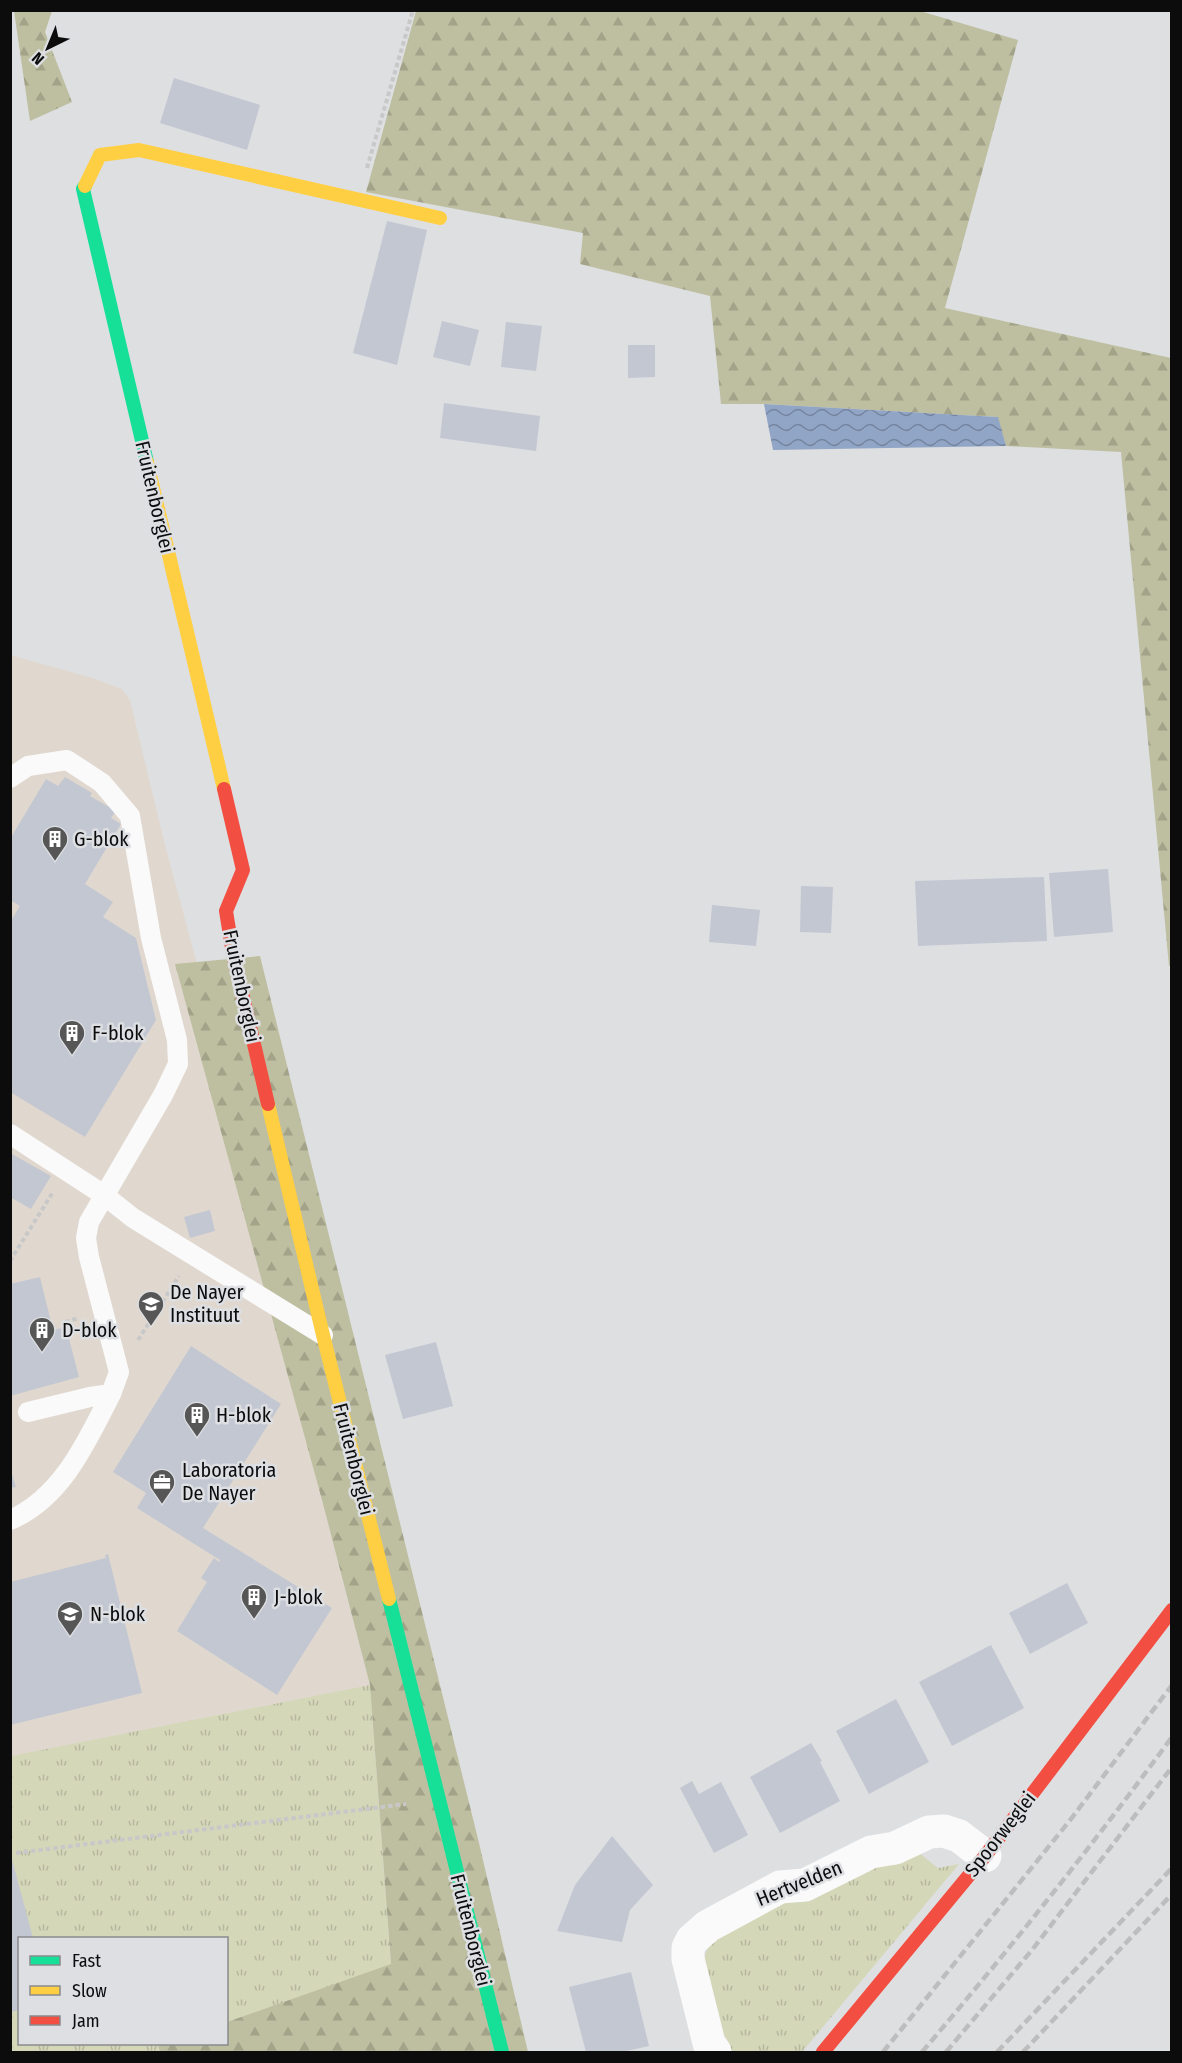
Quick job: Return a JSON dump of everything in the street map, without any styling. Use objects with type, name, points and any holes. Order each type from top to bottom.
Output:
[{"type":"street","name":"Fruitenborglei","points":[[440,218],[139,150],[100,155],[83,189],[243,870],[226,911],[233,954],[323,1335],[502,2052]]},
{"type":"street","name":"Spoorweglei","points":[[823,2052],[985,1856],[1172,1610]]},
{"type":"street","name":"Hertvelden","points":[[715,2052],[709,2043],[688,1959],[688,1948],[692,1940],[708,1926],[780,1887],[805,1885],[871,1852],[895,1848],[929,1832],[944,1831],[959,1836],[985,1856]]},
{"type":"lane","points":[[10,778],[28,766],[67,760],[102,783],[130,816],[151,938],[177,1040],[178,1064],[163,1095],[89,1222],[86,1238],[93,1275],[119,1372],[111,1394],[68,1473],[27,1513],[10,1520]]},
{"type":"lane","points":[[10,1134],[104,1195],[133,1218],[323,1335]]},
{"type":"lane","points":[[28,1412],[111,1394]]},
{"type":"path","points":[[358,200],[413,10]]},
{"type":"path","points":[[10,1262],[35,1224],[65,1170]]},
{"type":"path","points":[[119,1372],[193,1255]]},
{"type":"path","points":[[16,1853],[438,1800]]},
{"type":"shaded area","name":"De Nayer Instituut","points":[[10,655],[93,678],[122,689],[130,700],[164,841],[275,1255],[310,1398],[322,1500],[370,1685],[227,1937],[18,1937],[19,2045],[11,2052]]},
{"type":"green space","points":[[14,11],[52,11],[45,32],[72,102],[30,121]]},
{"type":"green space","points":[[416,11],[920,11],[1018,40],[945,308],[1171,358],[1171,966],[1169,966],[1121,452],[1006,446],[997,417],[764,404],[721,404],[710,296],[580,264],[583,233],[366,192]]},
{"type":"green space","points":[[260,956],[479,1843],[528,2052],[160,2052],[158,2046],[228,2045],[228,2022],[391,1964],[370,1685],[322,1500],[175,964]]},
{"type":"green space","points":[[370,1685],[391,1965],[228,2022],[228,1937],[18,1937],[18,2045],[162,2045],[158,2046],[160,2052],[11,2052],[11,1756]]},
{"type":"green space","points":[[919,1853],[938,1868],[959,1864],[802,2052],[733,2052],[721,2038],[704,1965],[705,1954],[711,1943],[787,1900],[804,1902],[878,1863],[895,1865]]},
{"type":"water","points":[[764,404],[998,417],[1006,446],[773,450]]},
{"type":"building","points":[[174,78],[260,105],[247,150],[160,123]]},
{"type":"building","points":[[387,221],[427,230],[397,365],[353,353]]},
{"type":"building","points":[[442,321],[479,330],[470,366],[433,357]]},
{"type":"building","points":[[506,322],[542,326],[536,371],[501,367]]},
{"type":"building","points":[[628,345],[655,345],[655,377],[628,378]]},
{"type":"building","points":[[444,403],[540,416],[536,451],[440,438]]},
{"type":"building","name":"F-blok","points":[[65,777],[92,793],[90,796],[116,811],[111,818],[121,824],[85,884],[113,902],[103,917],[136,938],[156,1020],[85,1137],[10,1092],[10,922],[20,906],[10,900],[10,839],[46,779],[58,786]]},
{"type":"building","points":[[1108,869],[1113,932],[1054,937],[1049,873]]},
{"type":"building","points":[[1044,877],[1047,941],[918,946],[915,881]]},
{"type":"building","points":[[801,886],[833,887],[831,933],[800,932]]},
{"type":"building","points":[[712,905],[760,910],[756,946],[709,942]]},
{"type":"building","points":[[10,1153],[51,1176],[31,1209],[10,1197]]},
{"type":"building","points":[[210,1210],[215,1231],[190,1238],[184,1217]]},
{"type":"building","name":"D-blok","points":[[40,1277],[53,1330],[66,1327],[79,1377],[10,1396],[10,1284]]},
{"type":"building","points":[[436,1342],[453,1406],[403,1419],[385,1355]]},
{"type":"building","points":[[191,1346],[281,1404],[203,1528],[332,1608],[277,1695],[177,1631],[207,1582],[201,1578],[214,1558],[219,1562],[220,1560],[137,1508],[146,1493],[113,1472]]},
{"type":"building","points":[[10,1468],[16,1487],[10,1488]]},
{"type":"building","name":"N-blok","points":[[108,1554],[142,1693],[10,1725],[10,1582],[106,1558],[105,1555]]},
{"type":"building","points":[[1067,1583],[1088,1623],[1030,1654],[1009,1613]]},
{"type":"building","points":[[991,1645],[1024,1708],[952,1746],[919,1682]]},
{"type":"building","points":[[896,1699],[929,1762],[869,1794],[836,1731]]},
{"type":"building","points":[[811,1743],[840,1801],[780,1833],[750,1777]]},
{"type":"building","points":[[692,1781],[699,1794],[721,1782],[748,1835],[714,1853],[680,1788]]},
{"type":"building","points":[[612,1836],[653,1885],[630,1910],[622,1942],[557,1931],[575,1885]]},
{"type":"building","points":[[10,1852],[33,1937],[18,1937],[18,2010],[10,2012]]},
{"type":"building","points":[[631,1972],[649,2046],[622,2052],[586,2052],[569,1987]]},
{"type":"railway","points":[[883,2052],[1071,1819],[1172,1685]]},
{"type":"railway","points":[[922,2052],[1050,1897],[1172,1737]]},
{"type":"railway","points":[[946,2052],[1032,1950],[1172,1767]]},
{"type":"railway","points":[[997,2052],[1172,1868]]},
{"type":"railway","points":[[1023,2052],[1172,1894]]},
{"type":"traffic: fast","points":[[85,186],[83,189],[147,462]]},
{"type":"traffic: fast","points":[[389,1599],[502,2052]]},
{"type":"traffic: slow","points":[[85,186],[100,155],[139,150],[440,218]]},
{"type":"traffic: slow","points":[[147,462],[224,789]]},
{"type":"traffic: slow","points":[[268,1104],[389,1599]]},
{"type":"traffic: jam","points":[[224,789],[243,870],[226,911],[233,954],[268,1104]]},
{"type":"traffic: jam","points":[[823,2052],[985,1856],[1172,1610]]},
{"type":"place","name":"G-blok","points":[[55,862]]},
{"type":"place","name":"F-blok","points":[[72,1056]]},
{"type":"place","name":"De Nayer Instituut","points":[[151,1327]]},
{"type":"place","name":"D-blok","points":[[42,1353]]},
{"type":"place","name":"H-blok","points":[[197,1438]]},
{"type":"place","name":"Laboratoria De Nayer","points":[[162,1505]]},
{"type":"place","name":"J-blok","points":[[254,1620]]},
{"type":"place","name":"N-blok","points":[[70,1637]]}]
